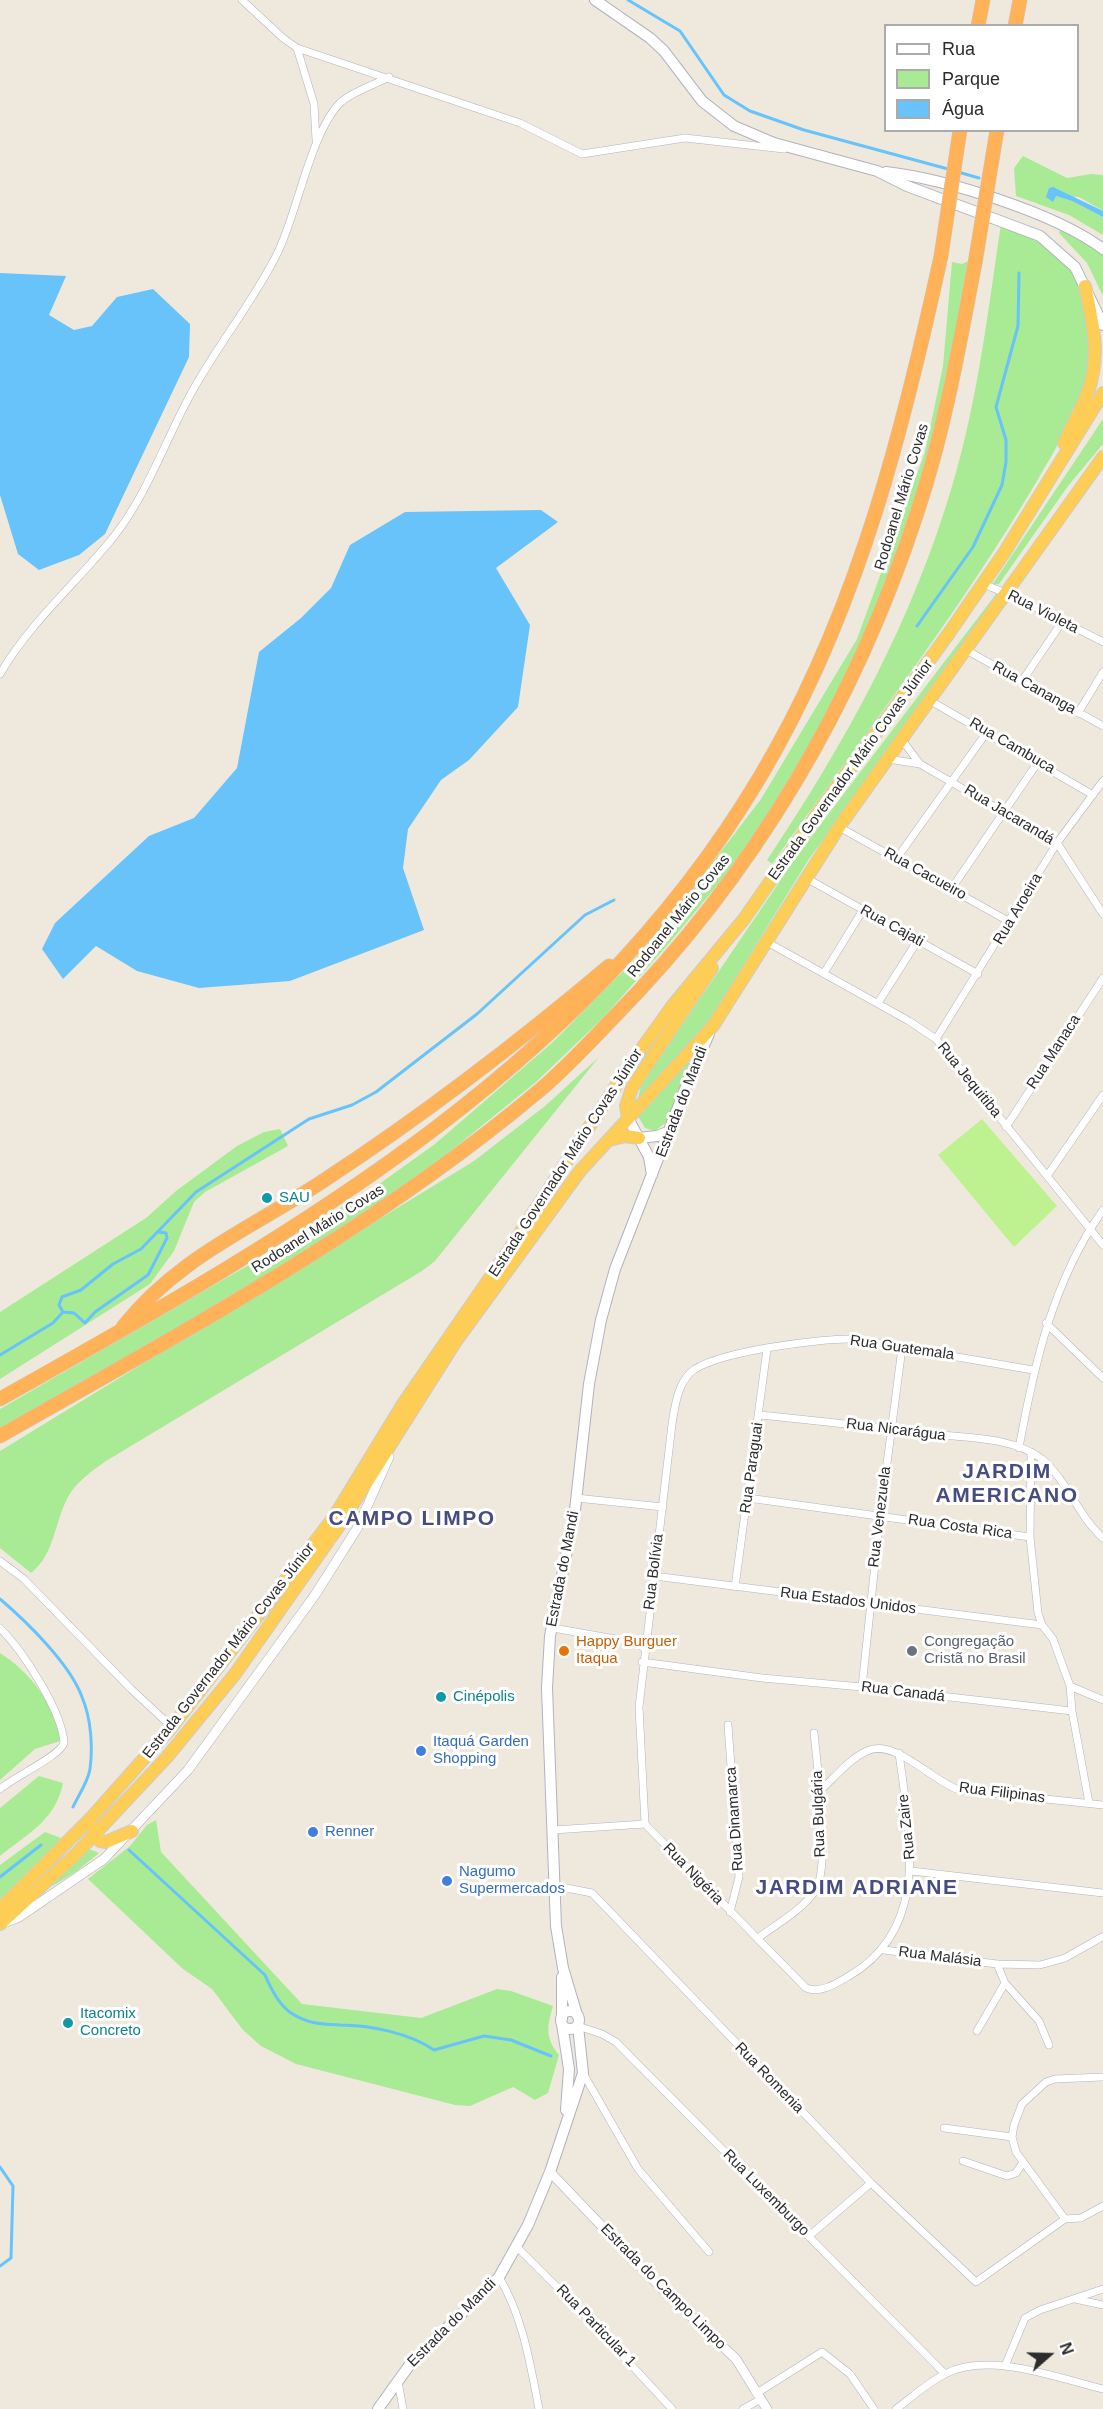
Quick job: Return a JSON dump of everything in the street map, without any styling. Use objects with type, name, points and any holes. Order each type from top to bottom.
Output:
[{"type":"highway","points":[[978,24],[982,0]]},
{"type":"highway","points":[[1015,24],[1020,0]]},
{"type":"highway","name":"Rodoanel Mário Covas","points":[[0,1399],[117,1334],[304,1220],[434,1131],[565,1021],[649,932],[741,809],[778,746],[825,646],[887,483],[941,256],[960,132]]},
{"type":"highway","name":"Rodoanel Mário Covas","points":[[0,1436],[290,1267],[404,1194],[474,1142],[567,1066],[661,969],[699,923],[762,838],[830,725],[895,577],[918,510],[942,426],[975,263],[997,132]]},
{"type":"highway","points":[[1046,486],[1086,397],[1095,367],[1094,326],[1085,286]]},
{"type":"highway","name":"Estrada Governador Mário Covas Júnior","points":[[0,1909],[26,1887],[172,1727],[334,1517],[403,1404],[505,1256],[625,1072],[673,1005],[744,919],[983,584],[1103,393]]},
{"type":"highway","name":"Estrada Governador Mário Covas Júnior","points":[[0,1924],[94,1835],[167,1757],[235,1674],[341,1523],[456,1341],[580,1171],[713,1026],[839,827],[1103,457]]},
{"type":"highway","points":[[628,1118],[626,1106],[632,1088],[744,919]]},
{"type":"highway","points":[[117,1334],[142,1303],[173,1274],[328,1178],[439,1100],[554,1012],[649,932]]},
{"type":"highway","points":[[608,1140],[625,1136],[639,1138]]},
{"type":"highway","points":[[100,1807],[92,1826],[94,1835],[100,1841],[106,1842],[132,1832]]},
{"type":"main road","points":[[594,0],[650,38],[664,51],[702,101],[719,116],[754,136],[877,171],[907,186],[1040,236],[1075,267],[1103,326]]},
{"type":"main road","points":[[877,171],[910,175],[1012,206],[1076,231],[1103,249]]},
{"type":"main road","name":"Estrada do Mandi","points":[[378,2409],[398,2379],[498,2277],[516,2246],[550,2172],[583,2073],[577,2020],[563,1968],[556,1926],[547,1669],[576,1498],[589,1384],[601,1320],[615,1269],[652,1180],[689,1079],[713,1026]]},
{"type":"main road","name":"Estrada do Mandi","points":[[628,1118],[649,1157],[652,1180]]},
{"type":"main road","points":[[639,1138],[657,1136],[670,1131]]},
{"type":"main road","name":"Estrada do Mandi","points":[[563,1968],[562,2021],[570,2078],[563,2134]]},
{"type":"main road","points":[[562,2021],[567,2012],[577,2020]]},
{"type":"street","points":[[242,0],[297,48],[389,77],[520,123],[582,154],[685,138],[751,147],[804,149]]},
{"type":"street","points":[[297,48],[315,104],[316,146]]},
{"type":"street","points":[[0,675],[22,642],[117,533],[138,500],[190,396],[279,251],[326,123],[343,101],[389,77]]},
{"type":"street","name":"Rua Violeta","points":[[983,584],[1006,593],[1103,642]]},
{"type":"street","points":[[1022,681],[1062,622]]},
{"type":"street","name":"Rua Cananga","points":[[966,650],[1103,726]]},
{"type":"street","points":[[1078,712],[1103,672]]},
{"type":"street","name":"Rua Cambuca","points":[[929,700],[1093,795]]},
{"type":"street","points":[[897,858],[987,732]]},
{"type":"street","name":"Rua Jacarandá","points":[[902,740],[920,764]]},
{"type":"street","name":"Rua Jacarandá","points":[[888,759],[920,764],[1004,810],[1057,843],[1103,914]]},
{"type":"street","points":[[952,888],[1038,762]]},
{"type":"street","name":"Rua Aroeira","points":[[936,1039],[1057,843],[1103,781]]},
{"type":"street","name":"Rua Cacueiro","points":[[839,827],[1010,922]]},
{"type":"street","name":"Rua Cajati","points":[[806,878],[978,974]]},
{"type":"street","points":[[824,973],[863,910]]},
{"type":"street","points":[[878,1003],[918,940]]},
{"type":"street","name":"Rua Jequitiba","points":[[766,942],[878,1003],[936,1039],[1103,1245]]},
{"type":"street","name":"Rua Manaca","points":[[1006,1127],[1103,978]]},
{"type":"street","points":[[1047,1176],[1103,1095]]},
{"type":"street","points":[[1019,1448],[1033,1370],[1046,1323],[1090,1228],[1103,1210]]},
{"type":"street","points":[[1046,1323],[1103,1378]]},
{"type":"street","name":"Rua Guatemala","points":[[678,1392],[685,1379],[696,1368],[767,1349],[834,1339],[853,1339],[1033,1370]]},
{"type":"street","name":"Rua Venezuela","points":[[862,1686],[880,1517],[902,1348]]},
{"type":"street","name":"Rua Paraguai","points":[[735,1587],[760,1415],[767,1349]]},
{"type":"street","name":"Rua Bolívia","points":[[645,1824],[639,1740],[642,1662],[678,1392]]},
{"type":"street","points":[[0,1924],[19,1917],[80,1877],[132,1832],[188,1770],[315,1595],[358,1527],[412,1408]]},
{"type":"street","name":"Rua Nicarágua","points":[[760,1415],[892,1429],[1019,1448],[1031,1452]]},
{"type":"street","points":[[1031,1452],[1030,1537],[1042,1625],[1053,1639],[1070,1686],[1072,1712],[1089,1803]]},
{"type":"street","points":[[1031,1452],[1049,1467],[1086,1520],[1103,1538]]},
{"type":"street","points":[[576,1498],[663,1507]]},
{"type":"street","name":"Rua Costa Rica","points":[[748,1498],[1030,1537]]},
{"type":"street","points":[[0,1561],[24,1579],[131,1689],[172,1727]]},
{"type":"street","name":"Rua Estados Unidos","points":[[654,1576],[1042,1625]]},
{"type":"street","points":[[0,1628],[35,1670],[60,1727],[64,1743],[58,1754],[34,1765],[0,1789]]},
{"type":"street","points":[[553,1628],[638,1643],[645,1649]]},
{"type":"street","name":"Rua Canadá","points":[[642,1662],[762,1678],[862,1686],[1072,1712]]},
{"type":"street","points":[[1070,1686],[1103,1700]]},
{"type":"street","name":"Rua Dinamarca","points":[[728,1725],[739,1877],[730,1912]]},
{"type":"street","name":"Rua Bulgária","points":[[758,1938],[808,1899],[819,1882],[820,1791],[814,1733]]},
{"type":"street","name":"Rua Filipinas","points":[[820,1791],[868,1750],[882,1748],[899,1753],[939,1780],[959,1790],[1103,1805]]},
{"type":"street","name":"Rua Zaire","points":[[884,1950],[898,1919],[911,1871],[899,1753]]},
{"type":"street","points":[[553,1830],[645,1824]]},
{"type":"street","name":"Rua Nigéria","points":[[645,1824],[806,1988],[815,1990],[835,1983],[884,1950]]},
{"type":"street","points":[[911,1871],[1103,1893]]},
{"type":"street","name":"Rua Romenia","points":[[556,1886],[592,1893],[872,2183],[940,2250],[978,2282],[1065,2219]]},
{"type":"street","name":"Rua Malásia","points":[[884,1950],[997,1964],[1040,1965],[1057,1962],[1102,1937]]},
{"type":"street","points":[[997,1964],[1005,1983],[1039,2021],[1049,2045]]},
{"type":"street","points":[[977,2031],[1005,1983]]},
{"type":"street","name":"Rua Luxemburgo","points":[[577,2020],[616,2042],[945,2374]]},
{"type":"street","points":[[583,2073],[638,2169],[709,2252]]},
{"type":"street","points":[[1103,2078],[1055,2079],[1046,2082],[1022,2104],[1012,2137],[1016,2152],[1065,2219],[1081,2218],[1103,2206]]},
{"type":"street","points":[[944,2128],[1012,2137]]},
{"type":"street","points":[[963,2161],[1007,2176],[1016,2173],[1023,2162]]},
{"type":"street","name":"Estrada do Campo Limpo","points":[[550,2172],[648,2274],[745,2369],[767,2409]]},
{"type":"street","points":[[809,2236],[872,2183]]},
{"type":"street","name":"Rua Particular 1","points":[[516,2246],[624,2355],[672,2409]]},
{"type":"street","points":[[498,2277],[509,2297],[527,2347],[539,2409]]},
{"type":"street","points":[[1005,2366],[1025,2318],[1103,2289]]},
{"type":"street","points":[[1075,2299],[1103,2305]]},
{"type":"street","points":[[743,2409],[816,2355],[825,2352],[850,2374],[873,2409]]},
{"type":"street","points":[[896,2409],[945,2374],[977,2366],[1005,2366],[1103,2389]]},
{"type":"street","points":[[398,2379],[403,2409]]},
{"type":"green space","points":[[1023,156],[1067,178],[1091,174],[1103,175],[1103,211],[1079,197],[1056,196],[1072,201],[1103,217],[1103,235],[1069,215],[1016,196],[1014,168]]},
{"type":"green space","points":[[1001,224],[1051,251],[1072,270],[1080,282],[1087,301],[1094,353],[1080,401],[1037,481],[975,579],[909,675],[772,864],[767,860],[824,771],[875,679],[937,534],[962,451],[969,419],[982,354]]},
{"type":"green space","points":[[1061,229],[1103,253],[1103,296],[1087,263],[1059,233]]},
{"type":"green space","points":[[971,260],[963,331],[900,568],[783,799],[729,871],[671,941],[603,1018],[536,1082],[416,1179],[306,1251],[160,1339],[0,1430],[0,1409],[266,1255],[382,1182],[435,1144],[554,1041],[634,960],[677,909],[761,799],[857,639],[925,452],[943,366],[952,262],[962,264]]},
{"type":"green space","points":[[1103,419],[1103,444],[1068,486],[999,584],[992,585]]},
{"type":"green space","points":[[996,594],[1000,594],[809,859],[701,1034],[637,1101],[641,1086],[801,850]]},
{"type":"green space","points":[[599,1057],[435,1261],[106,1461],[90,1473],[75,1486],[68,1497],[50,1547],[45,1557],[31,1573],[0,1548],[0,1451],[474,1161],[545,1106]]},
{"type":"green space","points":[[690,1061],[669,1120],[655,1131],[645,1128],[639,1118],[639,1113]]},
{"type":"green space","points":[[982,1119],[1057,1206],[1014,1247],[938,1155]]},
{"type":"green space","points":[[280,1129],[288,1146],[205,1192],[194,1202],[174,1251],[150,1284],[0,1379],[0,1312],[146,1218],[176,1191],[237,1146],[264,1132]]},
{"type":"green space","points":[[0,1653],[21,1670],[40,1691],[53,1715],[60,1741],[35,1749],[0,1780]]},
{"type":"green space","points":[[39,1776],[63,1783],[54,1807],[39,1825],[0,1856],[0,1808]]},
{"type":"green space","points":[[156,1820],[161,1852],[302,2004],[421,2018],[497,1989],[511,1991],[553,2006],[548,2032],[551,2043],[559,2055],[548,2093],[535,2100],[513,2087],[470,2106],[455,2105],[296,2064],[261,2046],[243,2030],[212,1989],[183,1969],[88,1879],[130,1846],[147,1825]]},
{"type":"green space","points":[[45,1832],[61,1838],[0,1902],[0,1865]]},
{"type":"green space","points":[[89,1849],[99,1853],[77,1871],[51,1887]]},
{"type":"water","points":[[1053,187],[1103,211],[1103,217],[1072,201],[1056,196],[1053,202],[1046,197],[1049,188]]},
{"type":"water","points":[[0,273],[66,276],[49,315],[74,330],[92,326],[117,297],[153,289],[190,324],[189,357],[105,534],[79,555],[39,570],[18,554],[0,495]]},
{"type":"water","points":[[541,510],[558,522],[496,568],[530,625],[518,707],[469,760],[441,780],[408,829],[403,868],[424,930],[290,981],[199,988],[137,971],[96,946],[63,979],[42,949],[55,923],[149,836],[194,818],[237,768],[259,652],[301,618],[331,588],[350,545],[405,512]]},
{"type":"waterway","points":[[628,0],[680,31],[724,95],[750,111],[804,130],[948,169]]},
{"type":"waterway","points":[[958,172],[979,178]]},
{"type":"waterway","points":[[917,626],[973,547],[1002,485],[1006,462],[1006,440],[996,407],[1018,326],[1019,273]]},
{"type":"waterway","points":[[0,1355],[53,1323],[63,1312],[59,1305],[62,1297],[81,1290],[113,1264],[141,1249],[196,1192],[309,1119],[352,1105],[376,1092],[477,1014],[585,915],[614,900]]},
{"type":"waterway","points":[[63,1312],[74,1313],[85,1323],[95,1312],[148,1275],[167,1238],[166,1233],[159,1232]]},
{"type":"waterway","points":[[0,1599],[35,1631],[58,1658],[76,1684],[85,1705],[90,1733],[90,1769],[73,1807]]},
{"type":"waterway","points":[[0,1877],[41,1845]]},
{"type":"waterway","points":[[129,1850],[265,1975],[279,2000],[297,2017],[315,2023],[389,2031],[413,2039],[434,2050],[484,2036],[511,2040],[551,2056]]},
{"type":"waterway","points":[[0,2167],[13,2186],[11,2258],[0,2266]]},
{"type":"place","name":"SAU","points":[[267,1198]]},
{"type":"place","name":"Happy Burguer Itaqua","points":[[564,1651]]},
{"type":"place","name":"Congregação Cristã no Brasil","points":[[912,1651]]},
{"type":"place","name":"Cinépolis","points":[[441,1697]]},
{"type":"place","name":"Itaquá Garden Shopping","points":[[421,1751]]},
{"type":"place","name":"Renner","points":[[313,1832]]},
{"type":"place","name":"Nagumo Supermercados","points":[[447,1881]]},
{"type":"place","name":"Itacomix Concreto","points":[[68,2023]]},
{"type":"district","name":"JARDIM AMERICANO","points":[[1007,1484]]},
{"type":"district","name":"CAMPO LIMPO","points":[[412,1519]]},
{"type":"district","name":"JARDIM ADRIANE","points":[[857,1888]]}]
